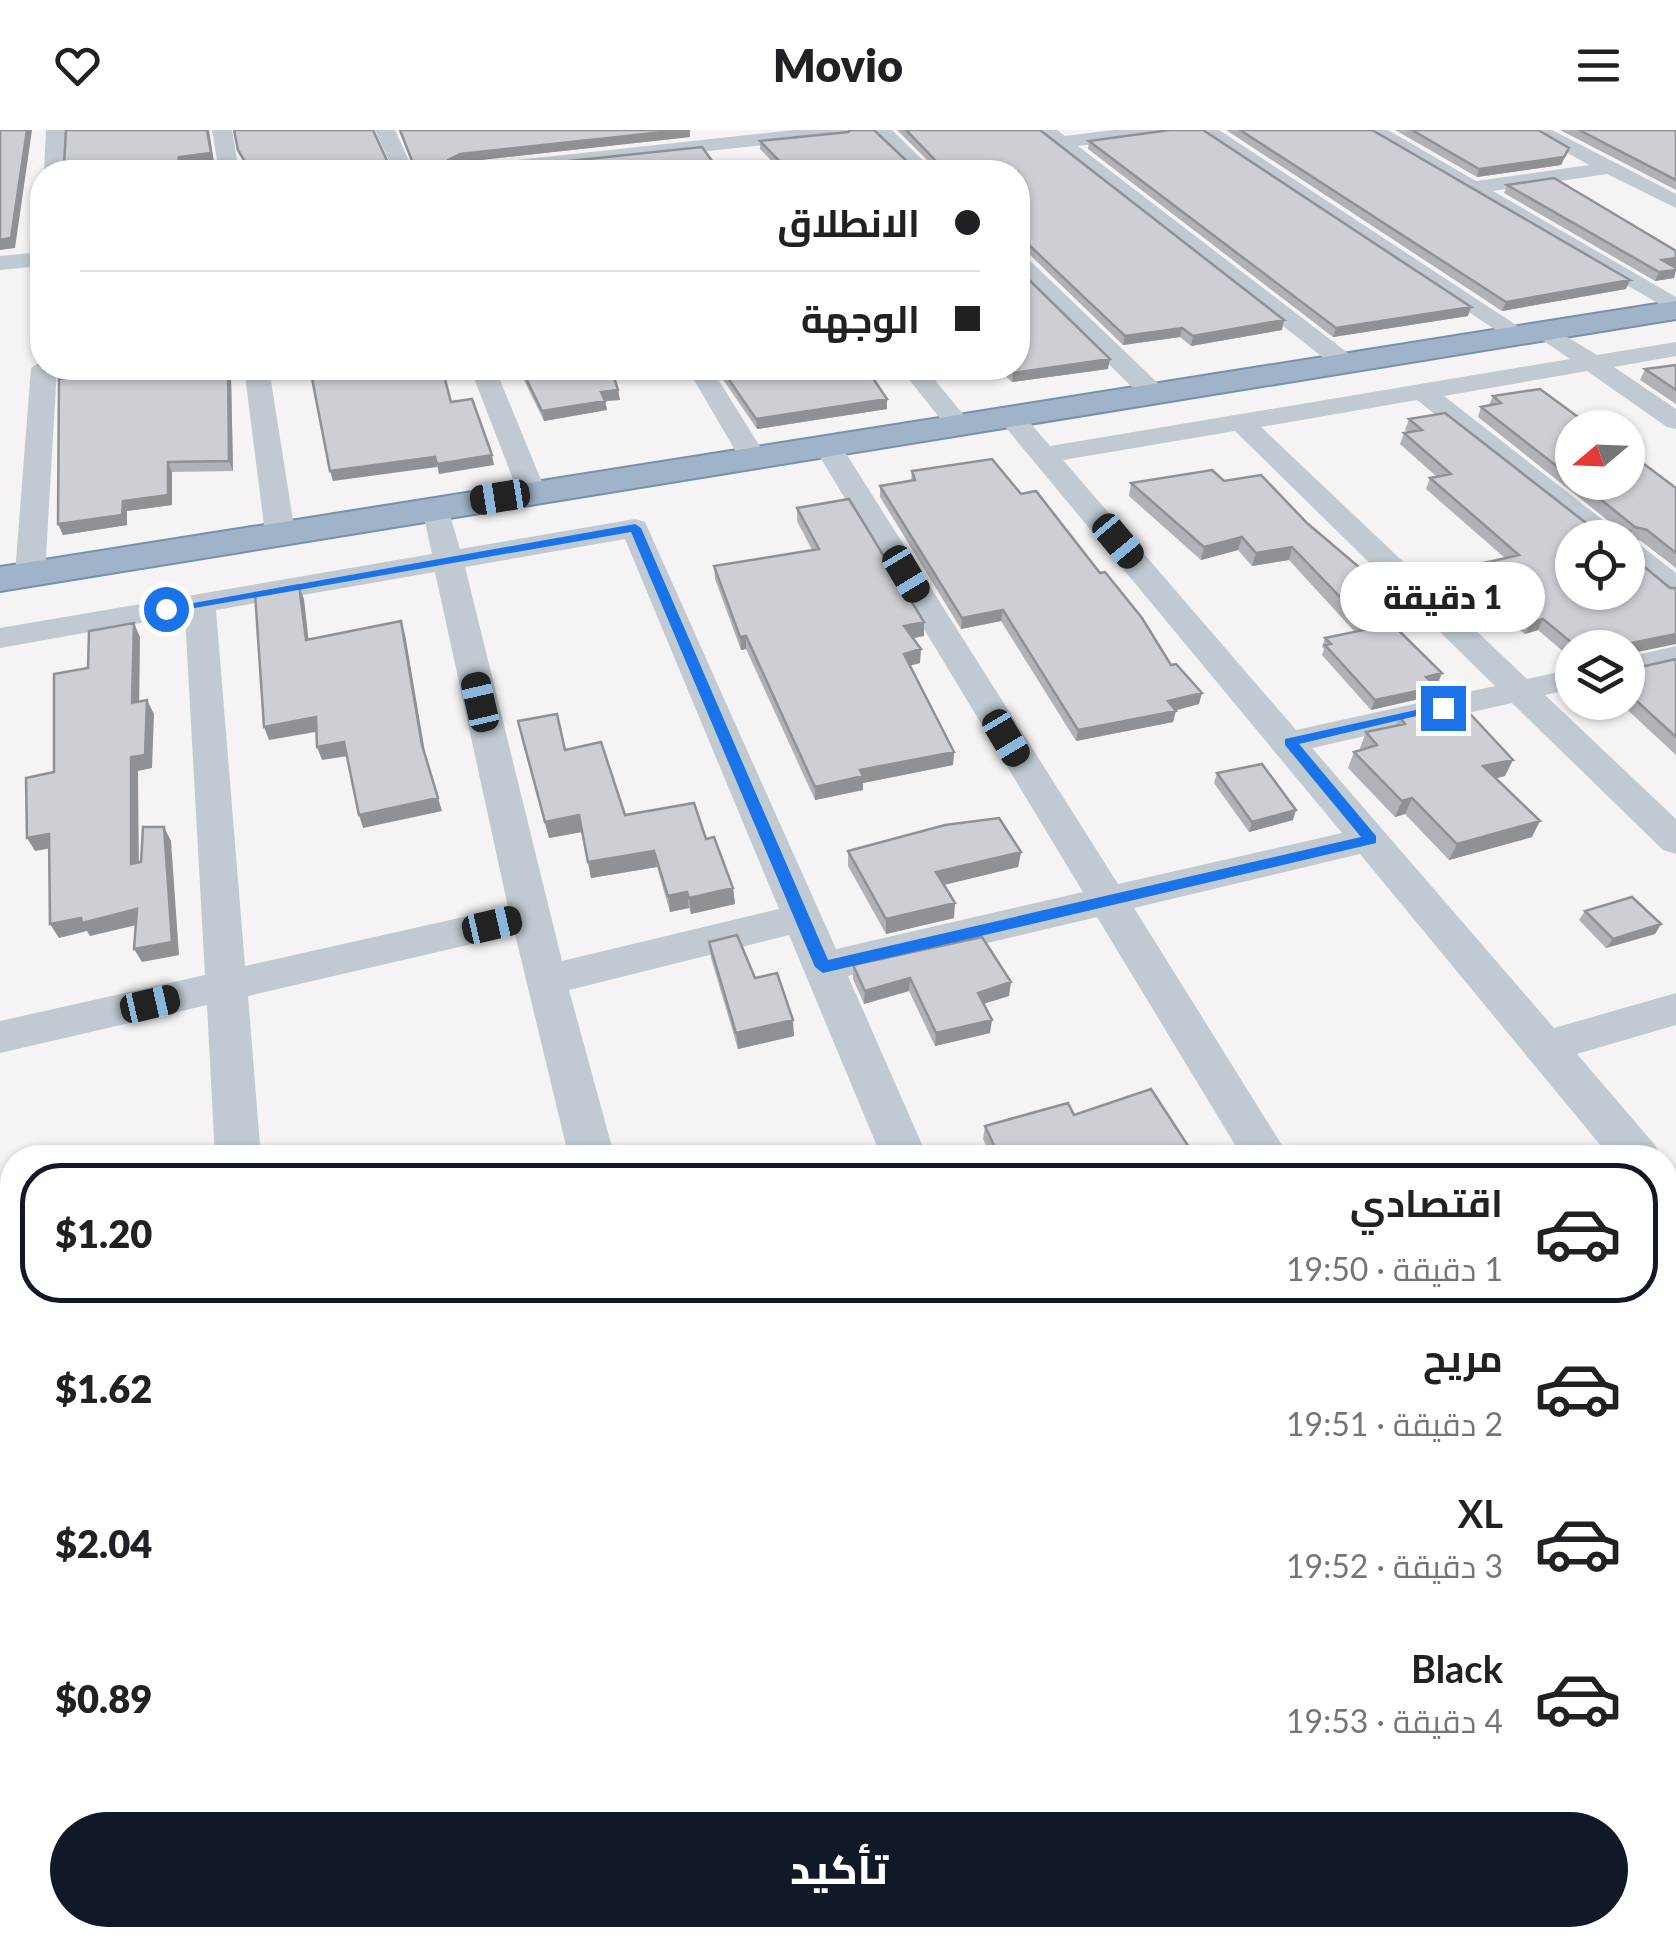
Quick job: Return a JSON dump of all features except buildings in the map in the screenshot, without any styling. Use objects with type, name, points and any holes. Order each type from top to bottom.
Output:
[{"type":"highway","points":[[15,576],[1676,309]]},
{"type":"street","points":[[55,160],[56,130]]},
{"type":"street","points":[[222,130],[227,160]]},
{"type":"street","points":[[385,130],[399,160]]},
{"type":"street","points":[[574,159],[848,130]]},
{"type":"street","points":[[881,130],[912,160]]},
{"type":"street","points":[[1053,136],[1166,130]]},
{"type":"street","points":[[1206,130],[1531,332],[1593,364],[1676,420]]},
{"type":"street","points":[[1374,130],[1477,187],[1676,309]]},
{"type":"street","points":[[1537,130],[1676,202]]},
{"type":"street","points":[[1053,136],[1344,362]]},
{"type":"street","points":[[1477,187],[1610,168]]},
{"type":"street","points":[[0,264],[30,260]]},
{"type":"street","points":[[1030,274],[1154,394]]},
{"type":"street","points":[[1044,455],[1676,349]]},
{"type":"street","points":[[15,576],[42,380]]},
{"type":"street","points":[[258,380],[280,533]]},
{"type":"street","points":[[487,380],[532,492]]},
{"type":"street","points":[[707,380],[752,456]]},
{"type":"street","points":[[922,380],[959,425]]},
{"type":"street","points":[[1425,394],[1588,520]]},
{"type":"street","points":[[1010,417],[1549,1046],[1629,1145]]},
{"type":"street","points":[[1242,423],[1676,842]]},
{"type":"street","points":[[826,444],[1259,1145]]},
{"type":"street","points":[[436,508],[530,916],[589,1145]]},
{"type":"street","points":[[0,638],[635,528],[899,1145]]},
{"type":"street","points":[[1645,563],[1676,588]]},
{"type":"street","points":[[200,604],[237,1145]]},
{"type":"street","points":[[1645,663],[1676,656]]},
{"type":"street","points":[[1290,742],[1555,683]]},
{"type":"street","points":[[823,967],[1371,839]]},
{"type":"street","points":[[0,1037],[530,916]]},
{"type":"street","points":[[546,980],[800,918]]},
{"type":"street","points":[[1549,1046],[1676,1009]]},
{"type":"route","points":[[166,609],[628,526],[635,528],[640,532],[823,967],[1371,839],[1290,742],[1443,708]]}]
